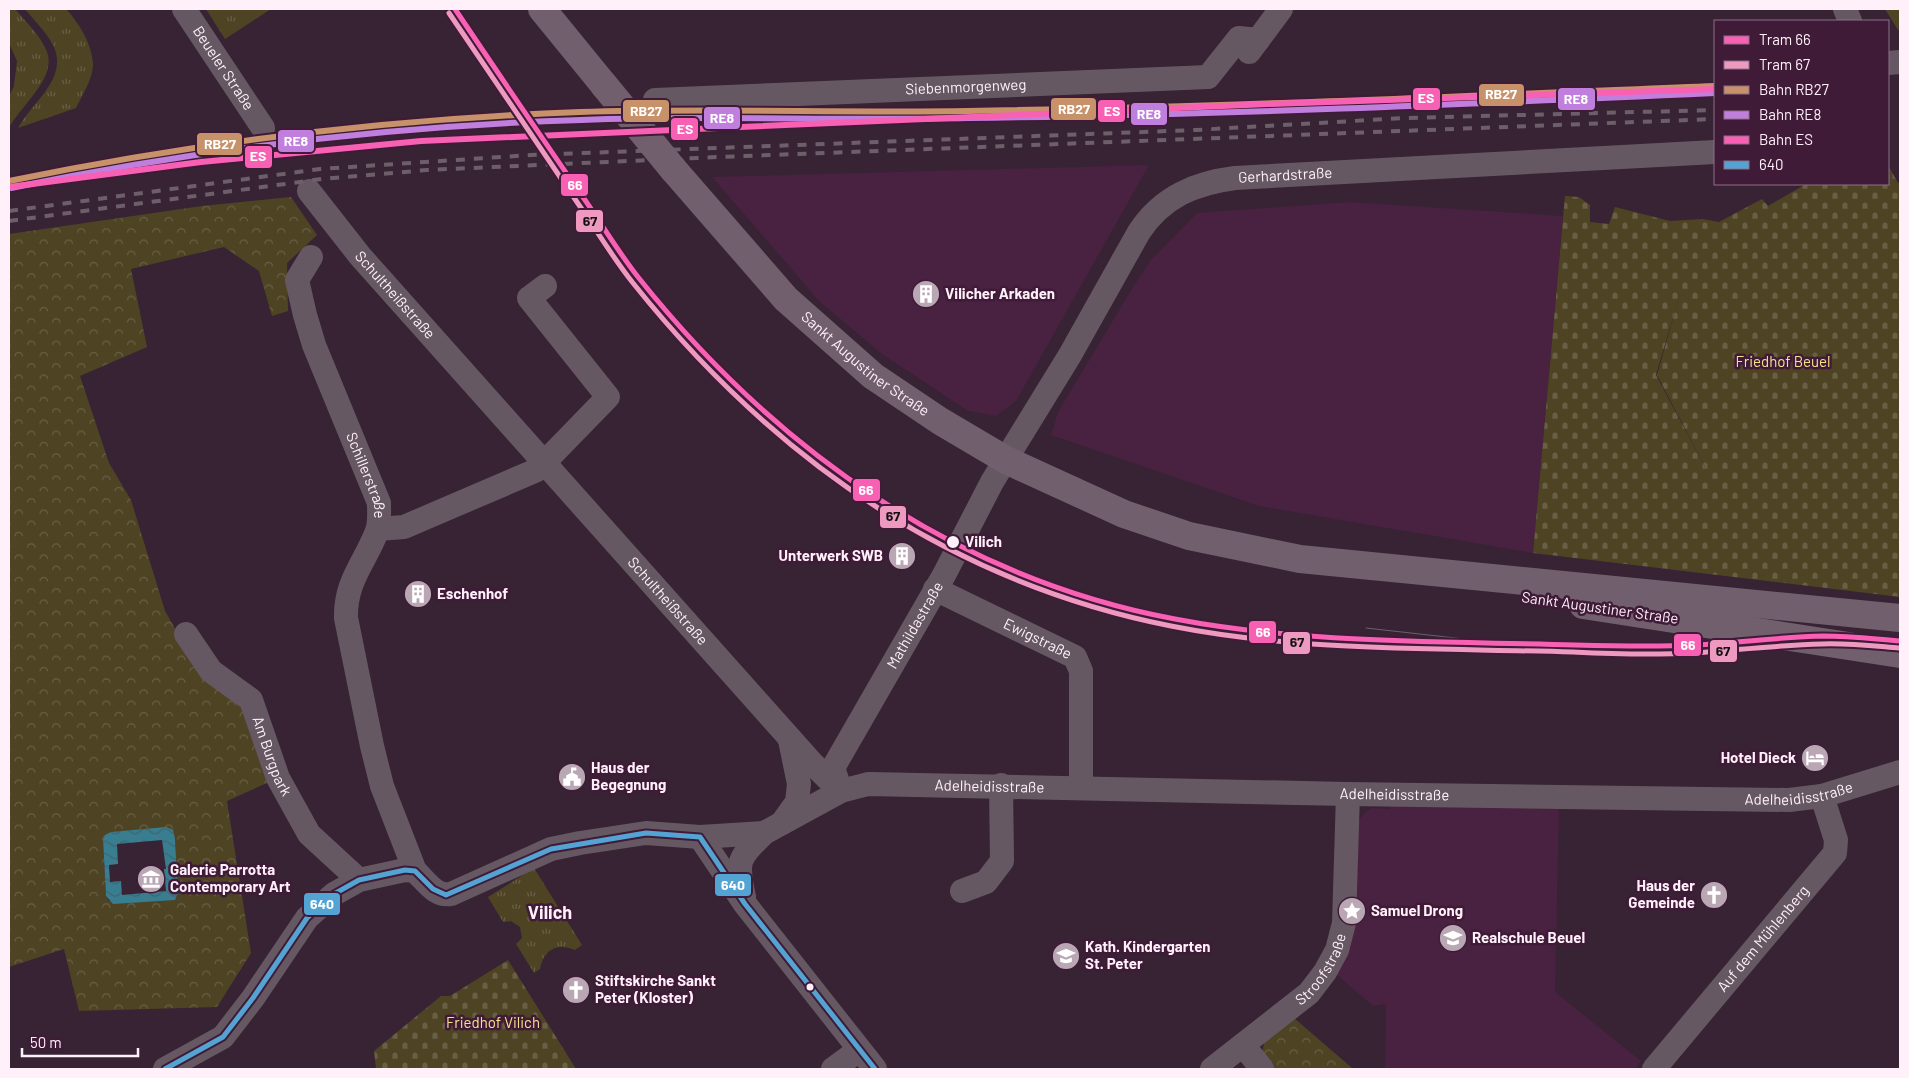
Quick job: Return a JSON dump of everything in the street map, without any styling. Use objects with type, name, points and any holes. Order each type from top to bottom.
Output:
[{"type":"main road","name":"Sankt Augustiner Straße","points":[[542,9],[673,169],[786,299],[873,376],[940,421],[1006,460],[1124,514],[1180,533],[1300,559],[1332,569],[1900,654]]},
{"type":"main road","name":"Sankt Augustiner Straße","points":[[1300,559],[1900,618]]},
{"type":"street","name":"Beueler Straße","points":[[184,9],[263,128]]},
{"type":"street","name":"Siebenmorgenweg","points":[[655,100],[1208,77],[1239,38],[1253,47],[1280,9]]},
{"type":"street","name":"Gerhardstraße","points":[[1006,460],[1070,355],[1141,228],[1168,200],[1193,187],[1214,180],[1286,174],[1714,152]]},
{"type":"street","name":"Schultheißstraße","points":[[309,191],[360,256],[790,738],[840,791]]},
{"type":"street","name":"Schillerstraße","points":[[311,257],[297,280],[305,315],[379,503],[378,529],[350,584],[346,602],[346,618],[382,786],[415,871]]},
{"type":"street","points":[[378,529],[404,527],[538,470],[608,397],[529,298],[545,286]]},
{"type":"street","name":"Mathildastraße","points":[[840,791],[833,768],[1006,460]]},
{"type":"street","name":"Ewigstraße","points":[[934,589],[1075,657],[1081,671],[1081,787]]},
{"type":"street","name":"Am Burgpark","points":[[186,634],[211,671],[251,700],[278,778],[309,834],[359,880]]},
{"type":"street","points":[[745,904],[738,870],[743,854],[773,828],[797,802],[799,784],[790,738]]},
{"type":"street","name":"Adelheidisstraße","points":[[415,871],[433,889],[446,895],[551,849],[646,833],[700,837],[773,828],[840,791],[868,784],[1002,785],[1348,794],[1781,800],[1824,803],[1900,772]]},
{"type":"street","points":[[962,891],[986,882],[1002,861],[1002,785]]},
{"type":"street","name":"Stroofstraße","points":[[1212,1069],[1309,993],[1325,972],[1337,950],[1344,923],[1348,794]]},
{"type":"street","name":"Auf dem Mühlenberg","points":[[1654,1069],[1834,853],[1836,840],[1824,803]]},
{"type":"street","points":[[700,837],[745,904],[875,1069]]},
{"type":"street","points":[[165,1069],[188,1064],[223,1037],[254,998],[308,918],[334,894],[359,880],[405,870],[415,871]]},
{"type":"street","points":[[1243,1045],[1262,1069]]},
{"type":"street","points":[[833,1069],[859,1050]]},
{"type":"shaded area","points":[[1149,165],[1016,401],[996,416],[968,411],[882,354],[820,302],[712,177]]},
{"type":"shaded area","points":[[1350,202],[1563,216],[1533,553],[1259,506],[1051,435],[1058,412],[1133,287],[1151,260],[1197,213]]},
{"type":"shaded area","name":"Realschule Beuel","points":[[1390,805],[1559,809],[1555,992],[1641,1061],[1635,1069],[1385,1069],[1386,1004],[1373,1006],[1336,974],[1357,823],[1365,812],[1372,808],[1390,809]]},
{"type":"green space","points":[[9,9],[15,9],[37,35],[47,52],[49,62],[42,82],[9,128],[9,96],[14,86],[17,61],[9,43]]},
{"type":"green space","points":[[25,9],[66,9],[84,34],[92,56],[93,70],[76,108],[18,128],[47,88],[57,67],[57,55],[52,43]]},
{"type":"green space","points":[[206,9],[271,9],[225,39]]},
{"type":"green space","points":[[1885,9],[1900,9],[1900,29],[1898,30]]},
{"type":"green space","name":"Friedhof Beuel","points":[[1889,167],[1898,183],[1900,182],[1900,597],[1533,553],[1565,196],[1579,197],[1590,205],[1590,222],[1609,224],[1615,207],[1670,221],[1702,219],[1719,222],[1762,199],[1768,206],[1804,185],[1889,185]],"holes":[[[1680,294],[1657,375],[1713,482],[1656,375]]]},
{"type":"green space","points":[[291,197],[317,235],[287,263],[288,311],[272,316],[259,271],[224,247],[131,269],[147,347],[80,376],[109,463],[131,500],[165,611],[202,676],[244,710],[269,782],[227,801],[251,953],[217,1007],[79,1011],[64,949],[9,967],[9,234],[202,206]],"holes":[[[175,839],[178,893],[175,899],[109,901],[106,896],[103,840]]]},
{"type":"green space","points":[[534,868],[582,945],[575,950],[562,947],[552,949],[544,957],[540,969],[534,973],[516,944],[522,938],[520,927],[511,921],[503,922],[488,897]]},
{"type":"green space","name":"Friedhof Vilich","points":[[508,960],[576,1069],[376,1069],[374,1051],[441,996],[450,996]]},
{"type":"green space","points":[[1294,1018],[1352,1068],[1269,1069],[1261,1056],[1265,1040]]},
{"type":"water","points":[[166,827],[173,830],[178,893],[175,900],[113,904],[106,896],[103,840],[105,835],[111,832]],"holes":[[[162,840],[166,869],[164,869],[166,891],[122,895],[121,881],[110,882],[109,865],[118,864],[117,844]]]},
{"type":"tram line","name":"66","points":[[455,9],[631,268],[691,339],[749,397],[810,450],[876,497],[945,538],[1018,572],[1095,600],[1175,619],[1224,627],[1324,637],[1425,642],[1635,646],[1695,645],[1823,636],[1900,641]]},
{"type":"tram line","name":"67","points":[[449,13],[626,274],[687,346],[745,404],[806,457],[871,504],[940,544],[1013,578],[1090,606],[1171,626],[1220,634],[1321,645],[1618,654],[1694,653],[1822,644],[1851,644],[1899,648]]},
{"type":"tram line","points":[[1366,628],[1491,642]]},
{"type":"railway","points":[[9,211],[320,169],[531,155],[1196,130],[1405,118],[1714,110]]},
{"type":"railway","points":[[9,221],[322,179],[427,170],[1714,119]]},
{"type":"rail line","name":"RB27","points":[[9,181],[151,155],[293,134],[508,115],[628,111],[919,111],[1154,107],[1714,86]]},
{"type":"rail line","name":"ES","points":[[9,187],[201,162],[421,141],[1268,104],[1714,89]]},
{"type":"rail line","name":"RE8","points":[[11,188],[82,174],[223,151],[366,134],[509,123],[629,119],[1061,117],[1248,112],[1714,93]]},
{"type":"transit line","name":"640","points":[[165,1069],[223,1037],[253,998],[307,918],[334,894],[359,880],[405,870],[415,871],[433,889],[446,895],[551,849],[646,833],[700,837],[745,904],[875,1069]]},
{"type":"place","name":"Vilicher Arkaden","points":[[926,294]]},
{"type":"place","name":"Vilich","points":[[953,542]]},
{"type":"place","name":"Unterwerk SWB","points":[[902,556]]},
{"type":"place","name":"Eschenhof","points":[[418,594]]},
{"type":"place","name":"Hotel Dieck","points":[[1815,758]]},
{"type":"place","name":"Haus der Begegnung","points":[[572,777]]},
{"type":"place","name":"Galerie Parrotta Contemporary Art","points":[[151,879]]},
{"type":"place","name":"Haus der Gemeinde","points":[[1714,895]]},
{"type":"place","name":"Samuel Drong","points":[[1352,911]]},
{"type":"place","name":"Realschule Beuel","points":[[1453,938]]},
{"type":"place","name":"Kath. Kindergarten St. Peter","points":[[1066,956]]},
{"type":"place","name":"Stiftskirche Sankt Peter (Kloster)","points":[[576,990]]},
{"type":"district","name":"Vilich","points":[[550,913]]}]
